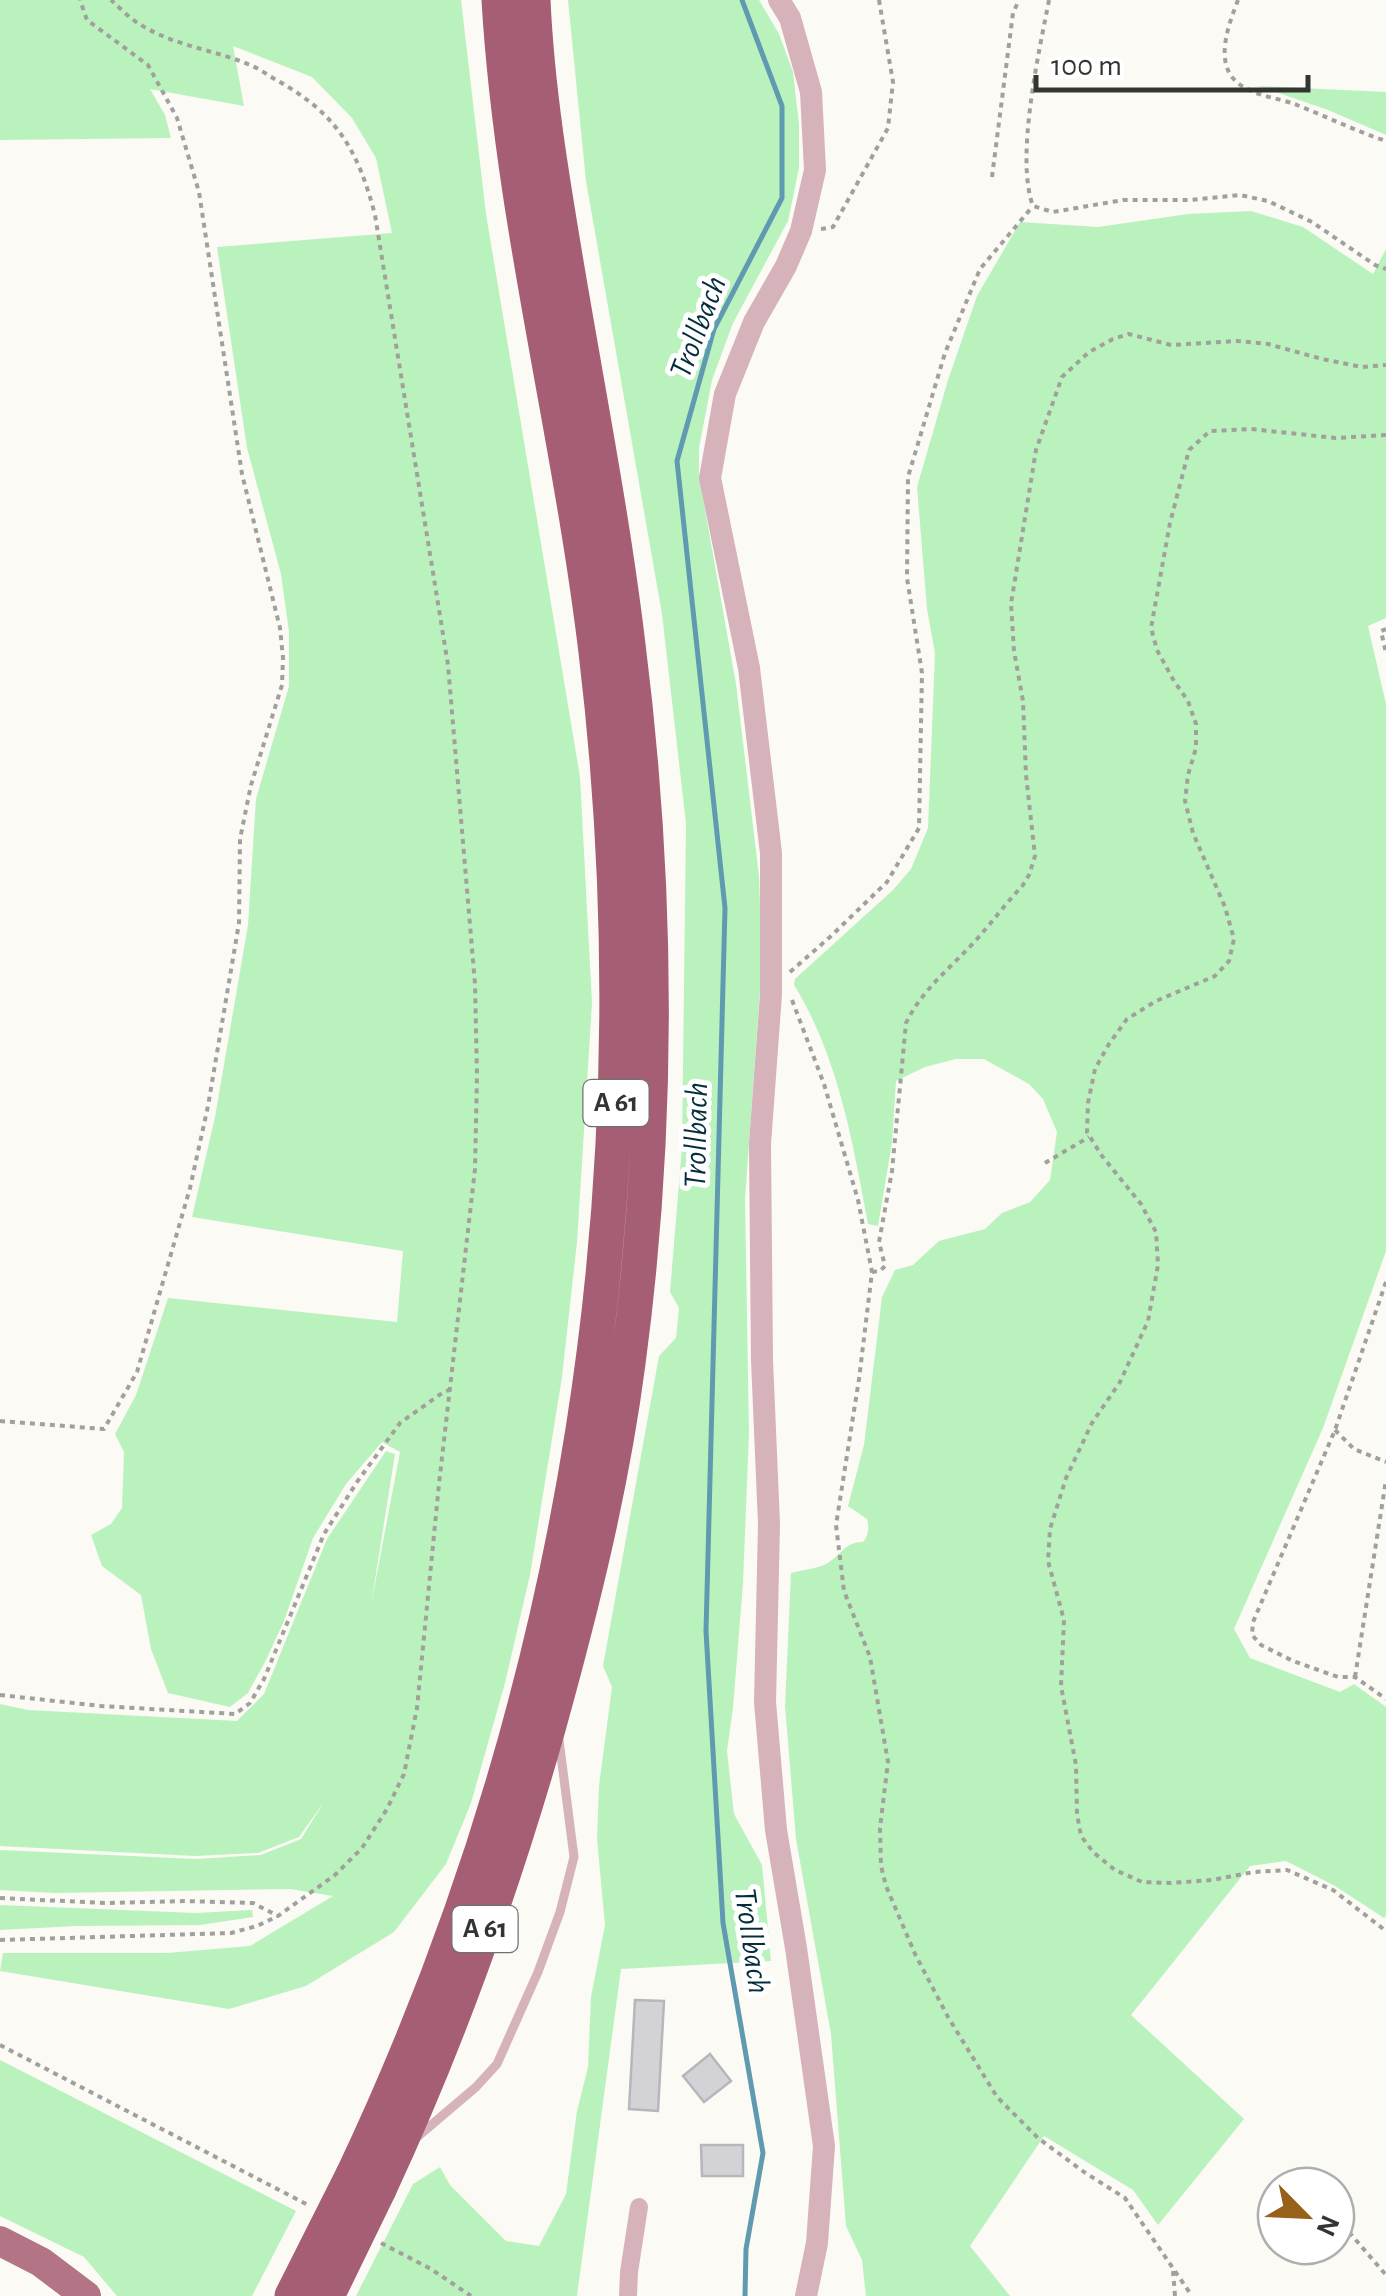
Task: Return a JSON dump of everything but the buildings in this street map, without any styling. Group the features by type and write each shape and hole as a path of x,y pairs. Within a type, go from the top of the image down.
{"highway":[{"name":"A 61","path":"327,2296 497,1805 530,1689 556,1578 594,1360 615,1138 617,933 608,762 596,646 510,120 500,0"},
{"name":"A 61","path":"292,2296 366,2182 395,2156 475,1958 513,1847 586,1586 628,1364 649,1138 650,913 641,759 628,642 542,116 533,0"}],"main road":[{"path":"0,2241 42,2262 86,2296"}],"street":[{"path":"780,0 790,18 811,92 815,170 802,231 754,322 725,394 710,478 749,668 771,852 771,994 760,1144 762,1360 770,1524 765,1702 776,1830 824,2146 817,2243 806,2296"},
{"path":"628,2296 639,2207"}],"lane":[{"path":"395,2156 476,2087 497,2064 560,1912 574,1857 560,1758 557,1695"}],"path":[{"path":"0,1421 104,1429 137,1372 190,1188 208,1106 239,923 240,839 250,785 282,685 280,628 242,474 199,192 177,118 148,65 87,20 80,0"},
{"path":"0,1940 231,1933 257,1926 278,1916 335,1875 362,1848 387,1809 404,1774 417,1708 475,1169 475,984 448,666 375,214 366,181 334,123 302,94 251,66 188,46 140,24 111,0"},
{"path":"802,231 833,228 888,128 893,82 879,0"},
{"path":"992,176 1013,13 1019,0"},
{"path":"1033,206 1027,191 1027,154 1034,81 1049,0"},
{"path":"1238,0 1228,27 1226,57 1232,77 1254,92 1386,141"},
{"path":"1033,206 1053,212 1123,200 1240,195 1268,201 1312,222 1386,270"},
{"path":"787,974 887,882 919,828 922,673 907,578 908,476 945,353 980,268 1033,206"},
{"path":"872,1272 885,1266 879,1242 892,1171 906,1023 928,987 976,940 1029,876 1034,856 1023,701 1011,604 1036,450 1062,377 1089,352 1129,334 1171,345 1236,340 1362,366 1386,365"},
{"path":"1386,435 1336,438 1251,429 1210,431 1189,450 1170,524 1151,628 1157,650 1188,701 1196,724 1196,748 1185,801 1192,833 1225,907 1234,938 1229,961 1216,976 1127,1019 1095,1070 1087,1132 1141,1204 1156,1232 1158,1265 1148,1322 1120,1382 1092,1423 1066,1478 1050,1529 1048,1561 1064,1620 1061,1686 1076,1765 1077,1814 1081,1836 1093,1852 1115,1870 1142,1882 1212,1880 1287,1870 1333,1890 1386,1931"},
{"path":"1386,629 1381,631 1386,653"},
{"path":"771,994 791,998 820,1073 858,1200 872,1272 837,1532 844,1592 870,1656 888,1762 880,1828 886,1886 915,1954 996,2097 1038,2138 1125,2198 1192,2296"},
{"path":"1045,1162 1090,1137"},
{"path":"1386,1282 1335,1430 1253,1622 1252,1635 1293,1660 1338,1677 1354,1677 1386,1699"},
{"path":"0,1695 235,1714 250,1703 264,1679 324,1534 357,1482 400,1424 451,1390"},
{"path":"1335,1430 1354,1449 1386,1462"},
{"path":"1354,1677 1386,1480"},
{"path":"0,1898 253,1903 278,1916"},
{"path":"0,2046 309,2206"},
{"path":"1356,2240 1386,2274"},
{"path":"379,2242 431,2269 471,2296"},
{"path":"1172,2267 1175,2296"}],"green space":[{"path":"0,0 461,0 486,214 580,777 592,1003 577,1242 562,1377 530,1575 471,1803 446,1864 394,1932 306,1986 229,2009 0,1971 3,1953 167,1953 250,1946 333,1896 290,1889 55,1893 0,1890 0,1850 196,1859 261,1855 301,1839 324,1802 299,1837 258,1853 195,1856 0,1846 0,1704 28,1710 237,1721 264,1694 327,1539 386,1451 395,1454 371,1605 400,1452 382,1442 346,1484 313,1538 266,1660 248,1693 230,1707 168,1693 151,1649 141,1595 102,1566 91,1535 111,1524 122,1508 124,1452 115,1434 136,1395 168,1298 397,1322 403,1251 192,1217 215,1117 248,925 256,799 289,686 289,632 281,574 247,448 217,247 392,233 376,158 352,118 312,77 233,46 244,106 150,89 165,115 171,138 0,140"},
{"path":"568,0 759,0 779,34 793,72 799,124 799,168 788,221 733,323 712,380 699,448 699,476 736,684 759,876 762,961 745,1200 749,1433 743,1583 727,1751 734,1814 762,1865 771,1961 621,1969 577,2296 356,2296 413,2184 440,2167 450,2185 506,2241 539,2246 566,2194 577,2111 588,2067 591,1997 605,1925 597,1839 599,1786 612,1687 603,1666 659,1356 676,1338 679,1308 670,1292 682,1147 686,824 662,614 586,181"},
{"path":"1258,86 1386,92 1386,135 1328,110"},
{"path":"1251,211 1303,227 1373,274 1386,249 1386,618 1368,626 1386,704 1386,1251 1323,1428 1234,1629 1250,1658 1340,1692 1354,1684 1386,1707 1386,1916 1286,1861 1250,1866 1131,2015 1244,2119 1158,2225 1133,2190 1044,2136 970,2246 1010,2296 866,2296 862,2260 846,2226 831,2034 796,1839 785,1706 791,1573 826,1564 847,1547 863,1542 867,1534 867,1519 848,1506 864,1445 882,1297 895,1270 913,1265 939,1241 985,1229 1002,1213 1030,1202 1050,1180 1057,1132 1043,1099 1029,1084 984,1059 956,1059 925,1067 896,1081 892,1143 878,1226 868,1224 833,1070 794,985 795,979 893,890 911,869 928,828 935,653 927,609 917,487 977,296 1020,222 1098,227 1188,214"},
{"path":"0,1905 196,1913 252,1910 253,1917 200,1925 0,1930"},
{"path":"0,2060 296,2211 252,2296 117,2296 84,2257 0,2216"}],"waterway":[{"name":"Trollbach","path":"742,0 782,106 782,198 714,329 677,461 725,908 706,1631 723,1923 763,2153 746,2249 745,2296"}]}
